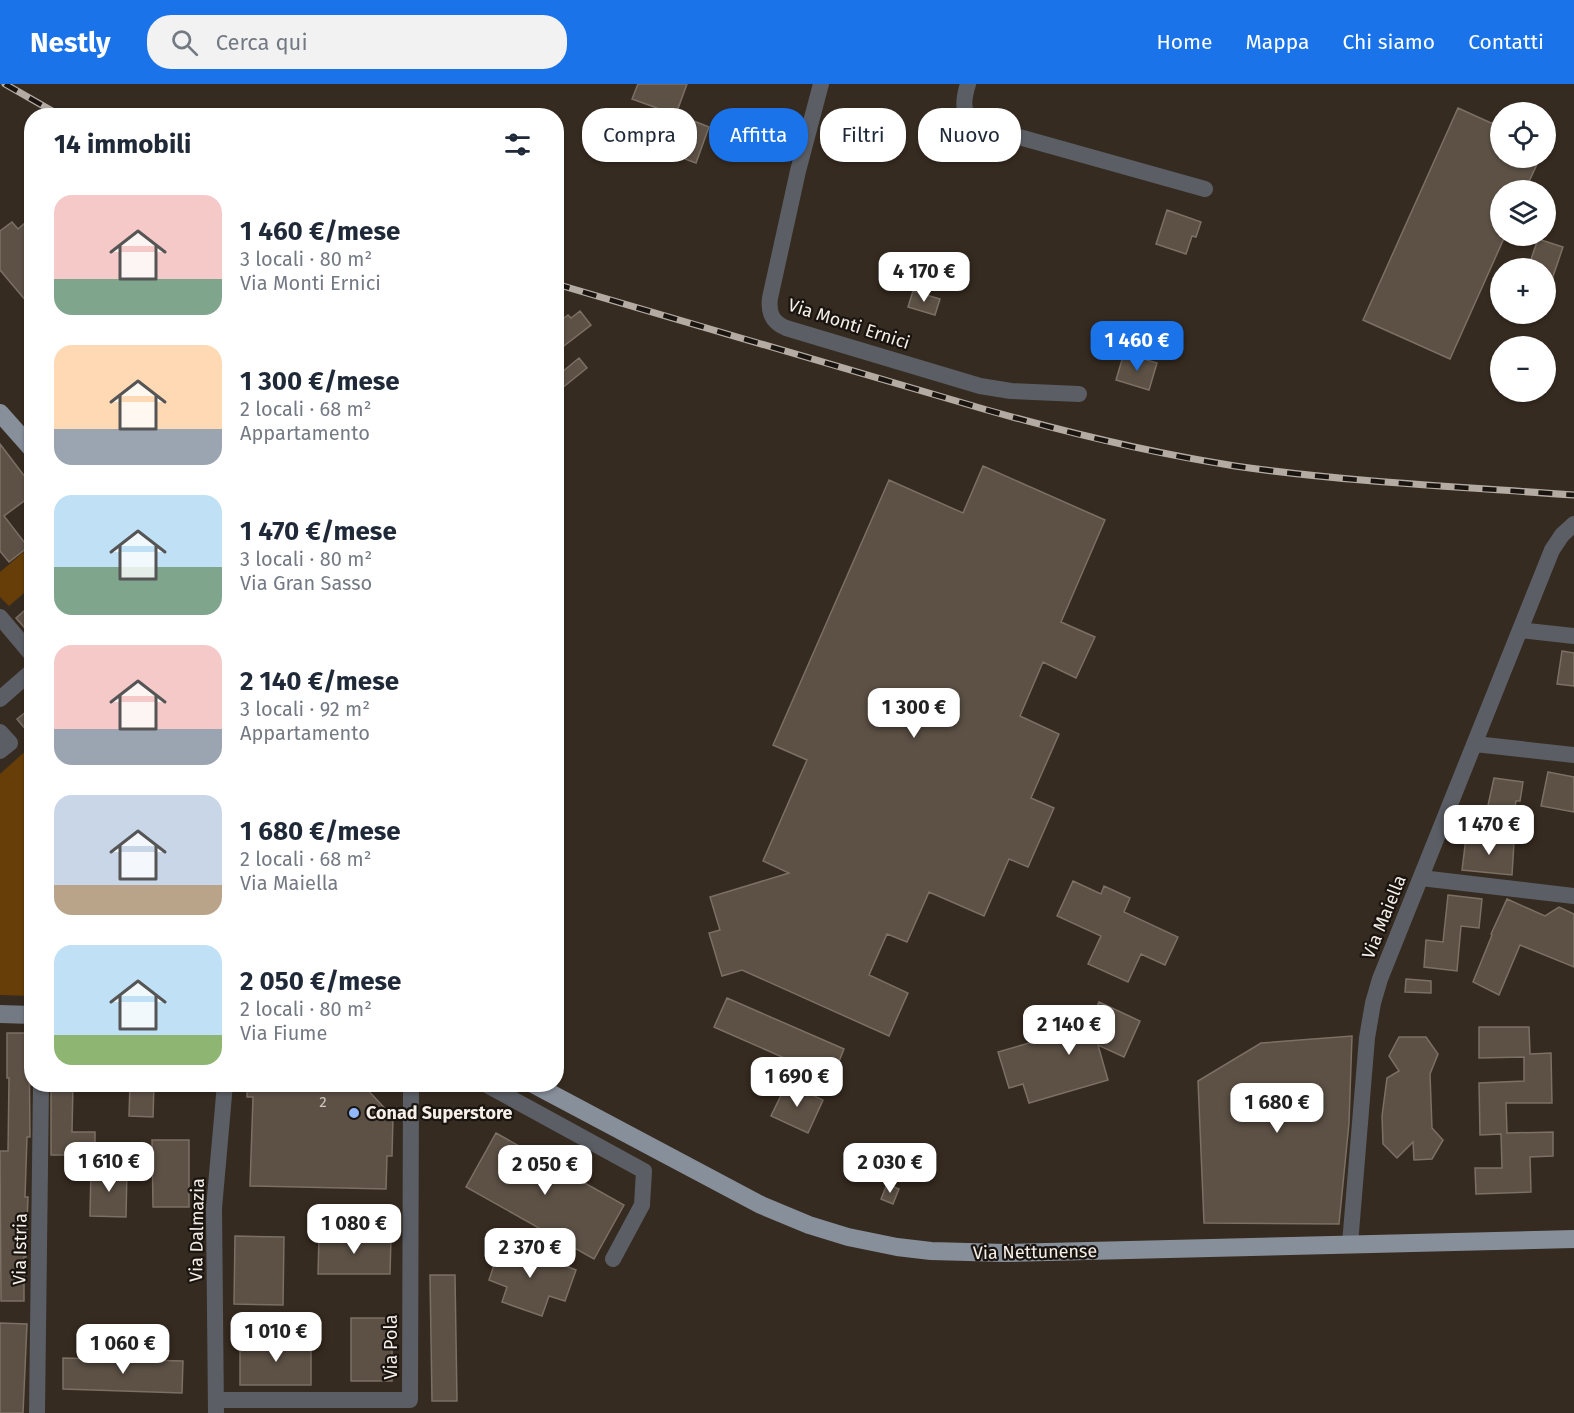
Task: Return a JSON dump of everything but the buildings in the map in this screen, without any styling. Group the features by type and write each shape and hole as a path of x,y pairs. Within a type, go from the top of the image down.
{"main road":[{"path":"0,413 24,440"},
{"name":"Via Nettunense","path":"548,1092 772,1210 822,1229 886,1245 931,1251 997,1253 1574,1239"}],"street":[{"name":"Via Monti Ernici","path":"821,84 798,171 770,298 770,312 774,320 786,328 980,386 1011,391 1079,394"},
{"path":"968,84 964,106 968,117 976,125 1205,189"},
{"name":"Via Maiella","path":"1350,1245 1366,1050 1370,1016 1380,980 1555,544 1573,525"},
{"path":"0,617 24,646"},
{"path":"1520,630 1574,636"},
{"path":"0,699 24,678"},
{"path":"1475,744 1574,755"},
{"path":"1421,878 1574,896"},
{"path":"0,1014 24,1015"},
{"name":"Via Istria","path":"38,1413 41,1092"},
{"name":"Via Dalmazia","path":"216,1407 214,1208 224,1092"},
{"name":"Via Pola","path":"216,1407 410,1400 411,1092"},
{"path":"500,1092 644,1171 642,1205 613,1258"}],"shaded area":[{"path":"24,552 24,593 9,606 0,597 0,572"},
{"path":"24,752 24,996 0,995 0,774"}],"railway":[{"path":"5,84 47,108"},
{"path":"564,286 987,410 1141,449 1235,466 1319,476 1574,495"}],"place":[{"name":"Conad Superstore","path":"354,1113"}]}
